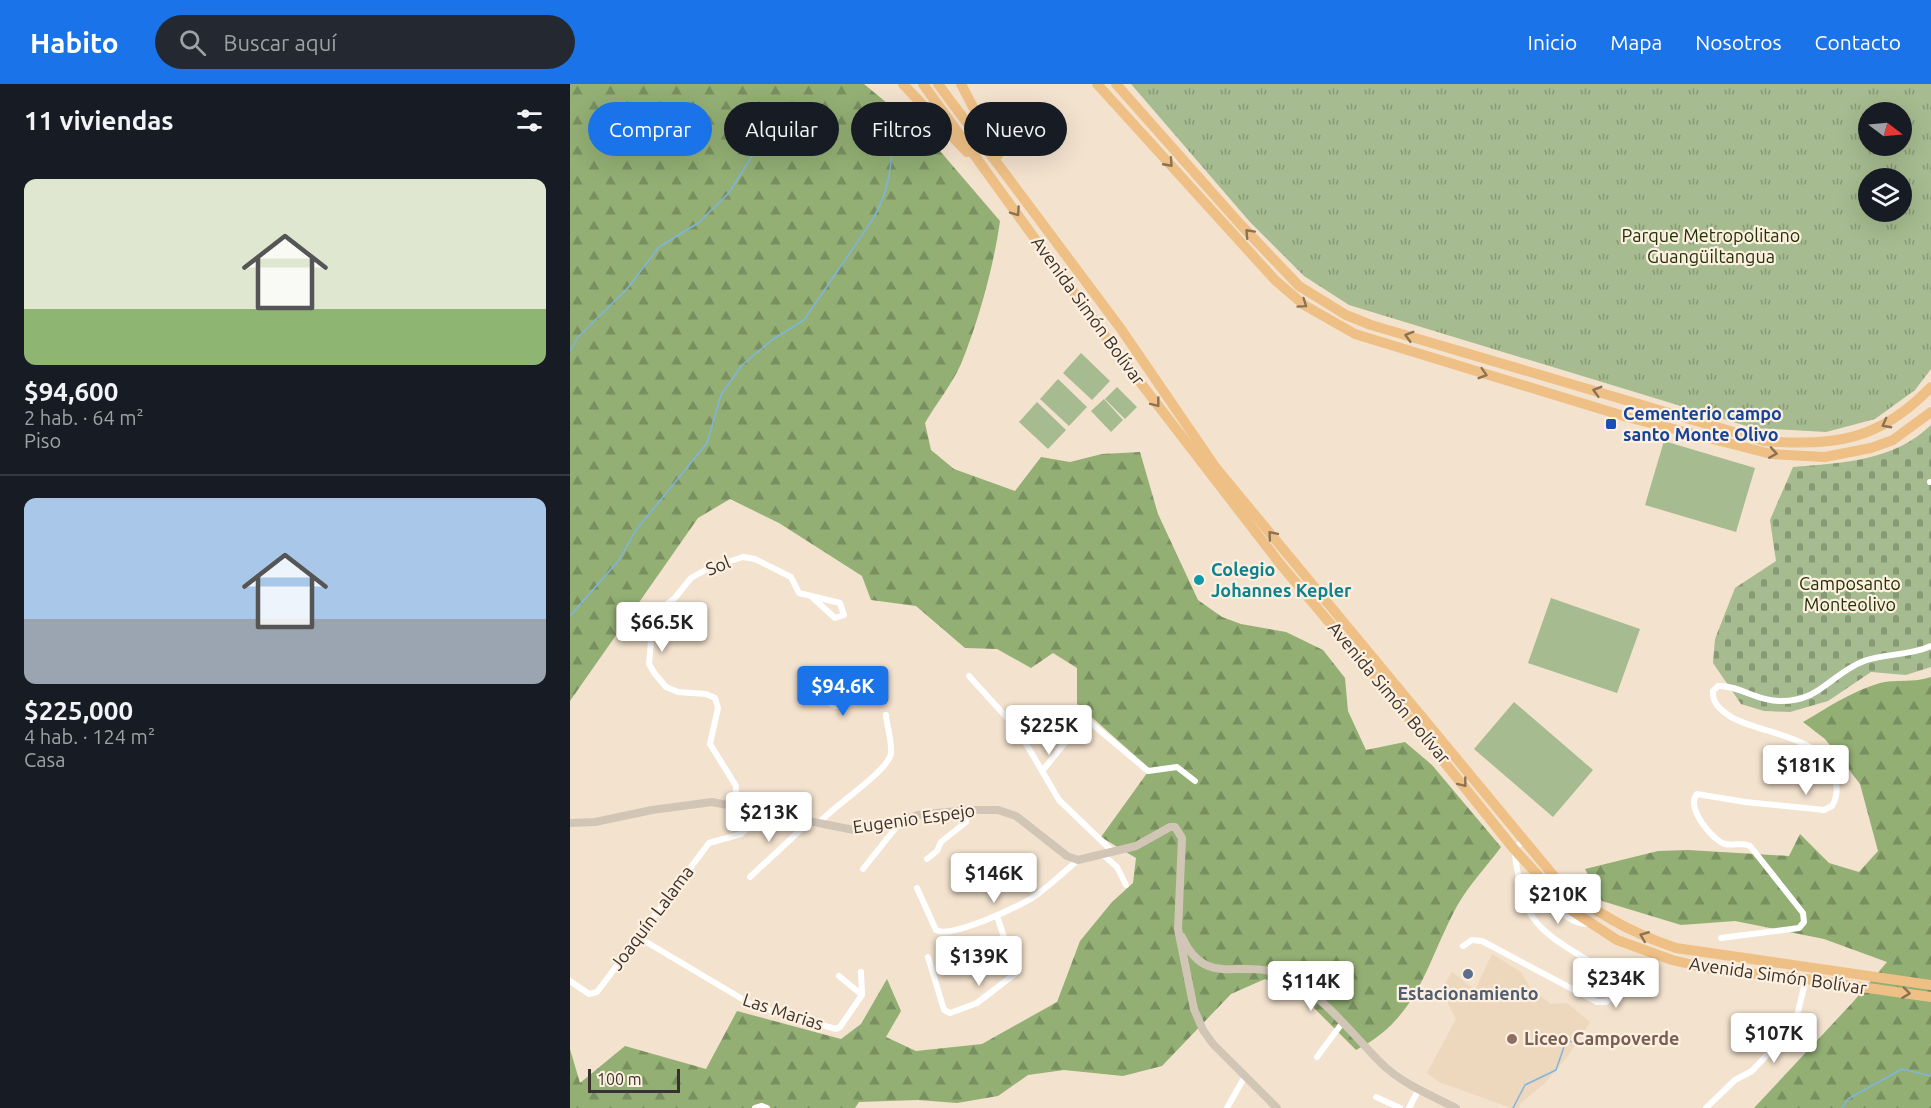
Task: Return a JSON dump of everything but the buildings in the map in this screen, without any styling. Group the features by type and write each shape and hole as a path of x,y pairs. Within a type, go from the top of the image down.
{"highway":[{"path":"903,84 987,170"},
{"name":"Avenida Simón Bolívar","path":"923,84 1116,351 1260,538 1553,894 1589,924 1642,951 1672,960 1722,971 1806,979 1931,997"},
{"name":"Avenida Simón Bolívar","path":"938,84 1140,355 1216,468 1557,880 1602,916 1641,936 1697,952 1931,985"},
{"path":"962,84 1015,188"},
{"path":"1097,84 1281,286 1304,305 1355,334 1546,393 1717,441 1796,457 1825,458 1871,448 1902,434 1931,412"},
{"path":"1116,84 1240,224 1306,291 1346,315 1371,325 1764,441 1817,443 1871,432 1905,412 1931,387"},
{"path":"1546,393 1550,378"}],"street":[{"name":"Sol","path":"735,806 736,786 710,744 718,708 714,698 705,694 678,693 666,687 655,674 649,664 653,618 657,611 674,599 691,578 709,568 743,557 754,559 791,578 799,593 840,603 844,615 835,618 813,598"},
{"path":"1721,938 1798,928 1804,921 1803,914 1750,846 1720,841 1698,818 1692,805 1692,799 1697,794 1704,793 1745,802 1824,810 1832,806 1838,790 1831,766 1820,753 1731,717 1718,708 1712,698 1713,691 1718,686 1727,685 1760,698 1777,701 1802,700 1818,693 1865,660 1919,652 1931,646"},
{"path":"820,697 835,706 841,705 874,670"},
{"path":"969,676 1018,730 1059,800 1112,851"},
{"path":"818,825 836,805 879,774 889,761 891,753 886,715"},
{"path":"1043,770 1085,718 1148,771 1177,767 1195,781"},
{"name":"Eugenio Espejo","path":"570,823 595,822 697,803 735,806 808,823 854,830 918,815 967,810 998,810 1016,816 1067,856 1078,860"},
{"name":"Joaquín Lalama","path":"570,981 589,994 597,992 709,843 741,834 754,822 758,810"},
{"path":"927,859 937,850 941,842 966,822 967,810"},
{"path":"863,869 902,820"},
{"path":"750,877 808,823"},
{"path":"917,888 936,930 940,933 997,916 1034,897 1078,860 1136,846 1170,827 1180,831 1182,838 1178,929 1186,978 1203,1030 1244,1078 1276,1108"},
{"path":"1463,946 1472,940 1482,941 1597,1002 1606,1002 1615,994 1617,984 1614,977 1555,939 1530,917 1523,902 1514,849 1524,840"},
{"path":"1102,854 1117,867 1126,885"},
{"path":"1523,902 1532,895 1538,895 1569,918 1580,924 1589,924"},
{"path":"928,957 944,1010 950,1013 977,1003 1016,973 997,916"},
{"path":"1178,929 1186,946 1203,964 1221,971 1252,968 1281,975 1295,982 1343,1022 1387,1068 1419,1089 1456,1108"},
{"name":"Las Marias","path":"638,937 754,1006 836,1029 840,1027 862,994"},
{"path":"861,972 862,994"},
{"path":"839,976 862,994"},
{"path":"1706,1108 1735,1080 1752,1071 1789,1031 1796,1020 1806,979"},
{"path":"1317,1057 1343,1022"},
{"path":"1227,1108 1244,1078"},
{"path":"1409,1108 1419,1089"},
{"path":"1376,1097 1400,1108"},
{"path":"755,1108 762,1106 767,1108"}],"shaded area":[{"name":"Liceo Campoverde","path":"1492,954 1521,972 1530,988 1551,1004 1567,1003 1590,1022 1568,1056 1545,1083 1521,1103 1519,1108 1511,1108 1439,1082 1427,1073 1456,1019 1441,990 1452,972 1475,990"}],"green space":[{"path":"570,84 864,84 886,102 851,102 851,156 944,156 1000,221 990,275 967,348 953,379 925,423 931,450 954,469 1015,491 1041,457 1070,462 1102,454 1140,452 1158,514 1198,600 1222,617 1241,624 1286,632 1323,650 1345,678 1348,711 1366,750 1405,742 1432,765 1501,847 1457,906 1419,987 1407,1005 1394,1022 1377,1037 1356,1050 1302,996 1265,979 1231,994 1162,1066 1123,1076 1064,1070 1028,1075 998,1096 957,1103 918,1100 859,1102 855,1108 570,1108 570,1049 580,1083 625,1046 706,1069 737,1011 841,1039 861,1024 887,979 901,1011 886,1037 916,1051 982,1044 1057,1002 1080,941 1112,902 1133,883 1136,858 1101,837 1150,769 1077,704 1077,668 1053,653 1031,668 997,649 965,648 916,606 871,600 862,576 779,523 730,499 698,518 570,701"},
{"name":"Parque Metropolitano Guangüiltangua","path":"1131,84 1931,84 1931,369 1915,390 1875,419 1826,432 1753,428 1349,305 1304,276 1250,222"},
{"path":"1081,353 1110,381 1092,400 1063,373"},
{"path":"1058,379 1087,407 1069,426 1040,399"},
{"path":"1117,387 1137,407 1125,419 1105,399"},
{"path":"1104,399 1123,420 1111,432 1091,411"},
{"path":"1037,402 1066,430 1048,449 1019,422"},
{"name":"Camposanto Monteolivo","path":"1931,425 1931,667 1906,675 1871,672 1828,701 1790,712 1764,711 1741,704 1713,663 1715,639 1735,588 1776,561 1770,520 1793,467 1830,464 1884,453 1901,446"},
{"path":"1664,441 1755,468 1736,532 1645,505"},
{"path":"1551,598 1640,629 1617,693 1528,663"},
{"path":"1931,677 1931,1108 1754,1108 1853,1002 1887,962 1824,939 1735,921 1681,925 1602,901 1585,869 1658,851 1688,850 1789,856 1800,834 1829,863 1859,872 1878,851 1860,784 1825,739 1803,722 1840,700 1870,686"},
{"path":"1514,702 1593,770 1553,817 1474,749"}],"waterway":[{"path":"570,351 578,337 627,289 659,247 698,223 728,194 752,156"},
{"path":"570,616 619,560 636,530 707,443 721,395 742,365 772,340 804,320 877,211 889,178 892,156"},
{"path":"1513,1108 1525,1085 1556,1070 1566,1041 1587,1043"},
{"path":"1842,1108 1848,1099 1902,1069 1931,1076"}],"place":[{"name":"Cementerio campo santo Monte Olivo","path":"1611,424"},
{"name":"Colegio Johannes Kepler","path":"1199,580"},
{"name":"Estacionamiento","path":"1468,974"},
{"name":"Liceo Campoverde","path":"1512,1039"}]}
